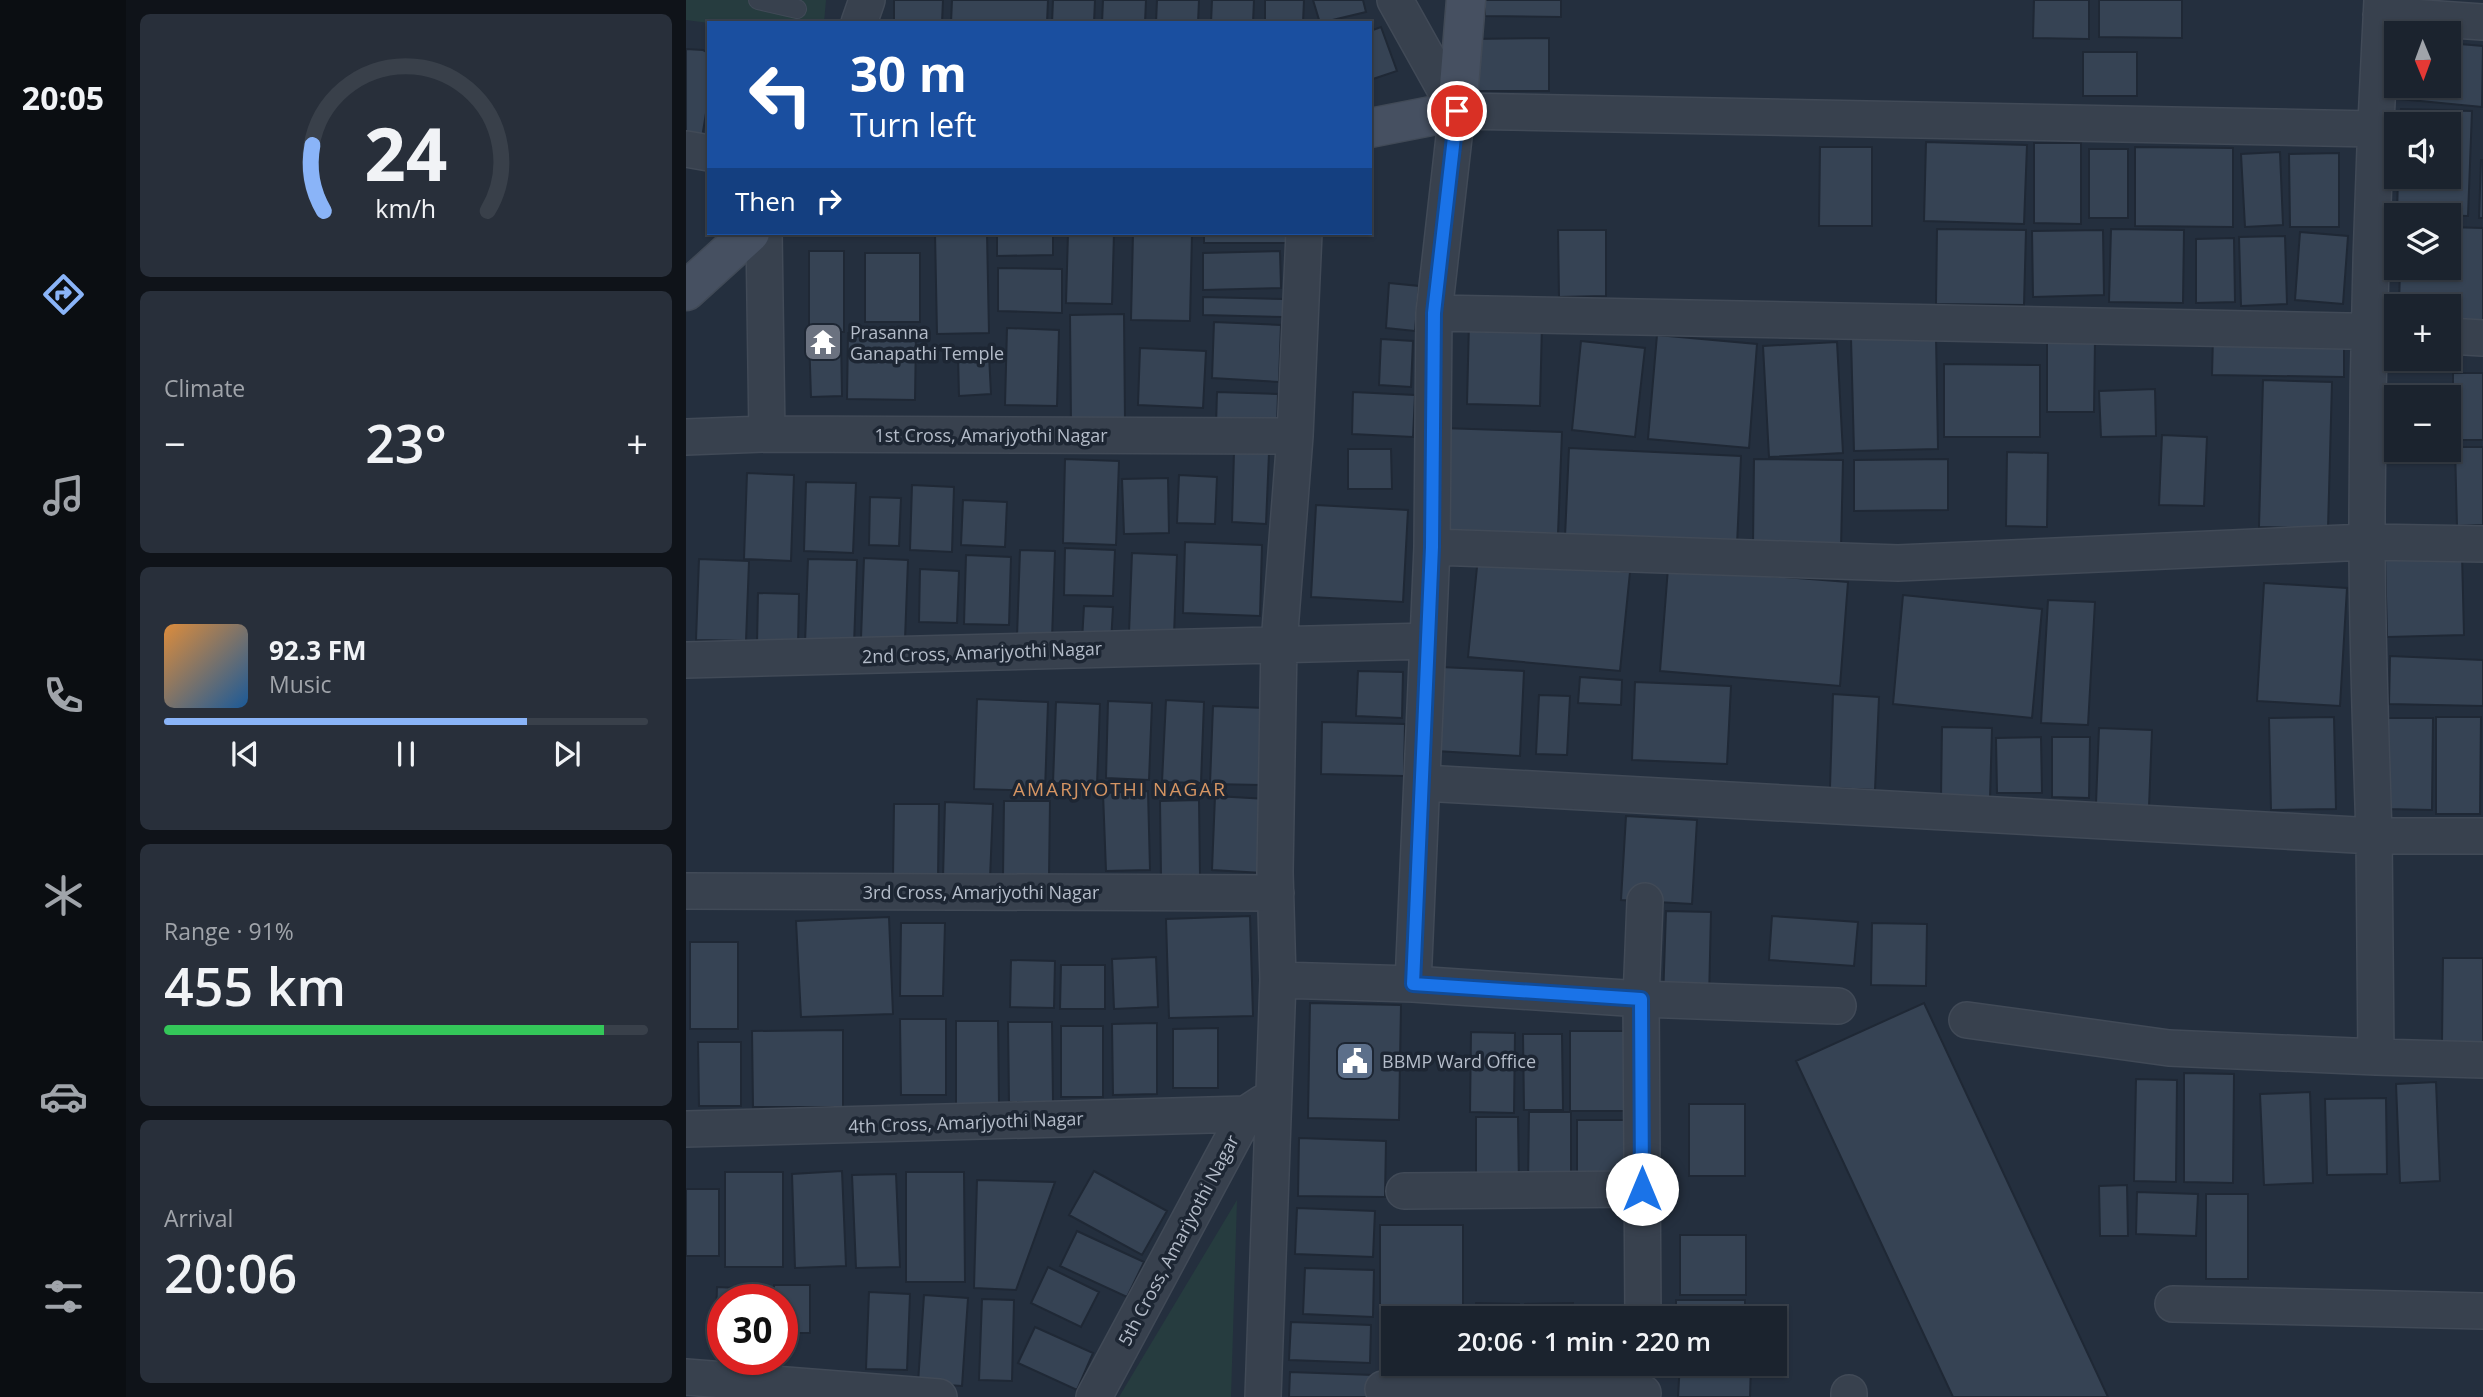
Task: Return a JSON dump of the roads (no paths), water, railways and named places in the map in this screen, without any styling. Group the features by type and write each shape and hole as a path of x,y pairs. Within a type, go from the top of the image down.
{"main road":[{"path":"1372,128 1457,111 1466,0"},
{"path":"686,291 748,235"}],"street":[{"path":"860,21 867,0"},
{"path":"1395,0 1457,111 1434,313 1432,547 1413,984"},
{"path":"2376,1057 2367,542 2382,331 2374,129 2381,7 2483,22"},
{"path":"1457,111 2374,129"},
{"path":"686,149 707,153"},
{"path":"764,235 767,434"},
{"path":"1263,1397 1278,981 1276,893 1279,644 1295,436 1304,235"},
{"path":"1434,313 2382,331"},
{"path":"2461,337 2483,338"},
{"name":"1st Cross, Amarjyothi Nagar","path":"686,438 767,434 1295,436"},
{"path":"1432,547 1898,563 2367,542 2483,544"},
{"name":"2nd Cross, Amarjyothi Nagar","path":"686,660 1428,641"},
{"path":"1423,783 2374,836 2483,836"},
{"name":"3rd Cross, Amarjyothi Nagar","path":"686,891 1276,893"},
{"path":"1643,1306 1641,999 1645,901"},
{"path":"1278,981 1413,984 1641,999 1838,1006"},
{"path":"1967,1020 2169,1048 2483,1060"},
{"name":"5th Cross, Amarjyothi Nagar","path":"1094,1397 1246,1114 1274,1095"},
{"name":"4th Cross, Amarjyothi Nagar","path":"686,1129 1246,1114"},
{"path":"1404,1191 1642,1189"},
{"path":"2173,1304 2483,1311"},
{"path":"686,1377 939,1397"},
{"path":"1383,1389 1643,1385"}],"lane":[{"path":"758,0 797,9"}],"place":[{"name":"Prasanna Ganapathi Temple","path":"823,342"},
{"name":"BBMP Ward Office","path":"1355,1061"}],"district":[{"name":"AMARJYOTHI NAGAR","path":"1120,789"}]}
